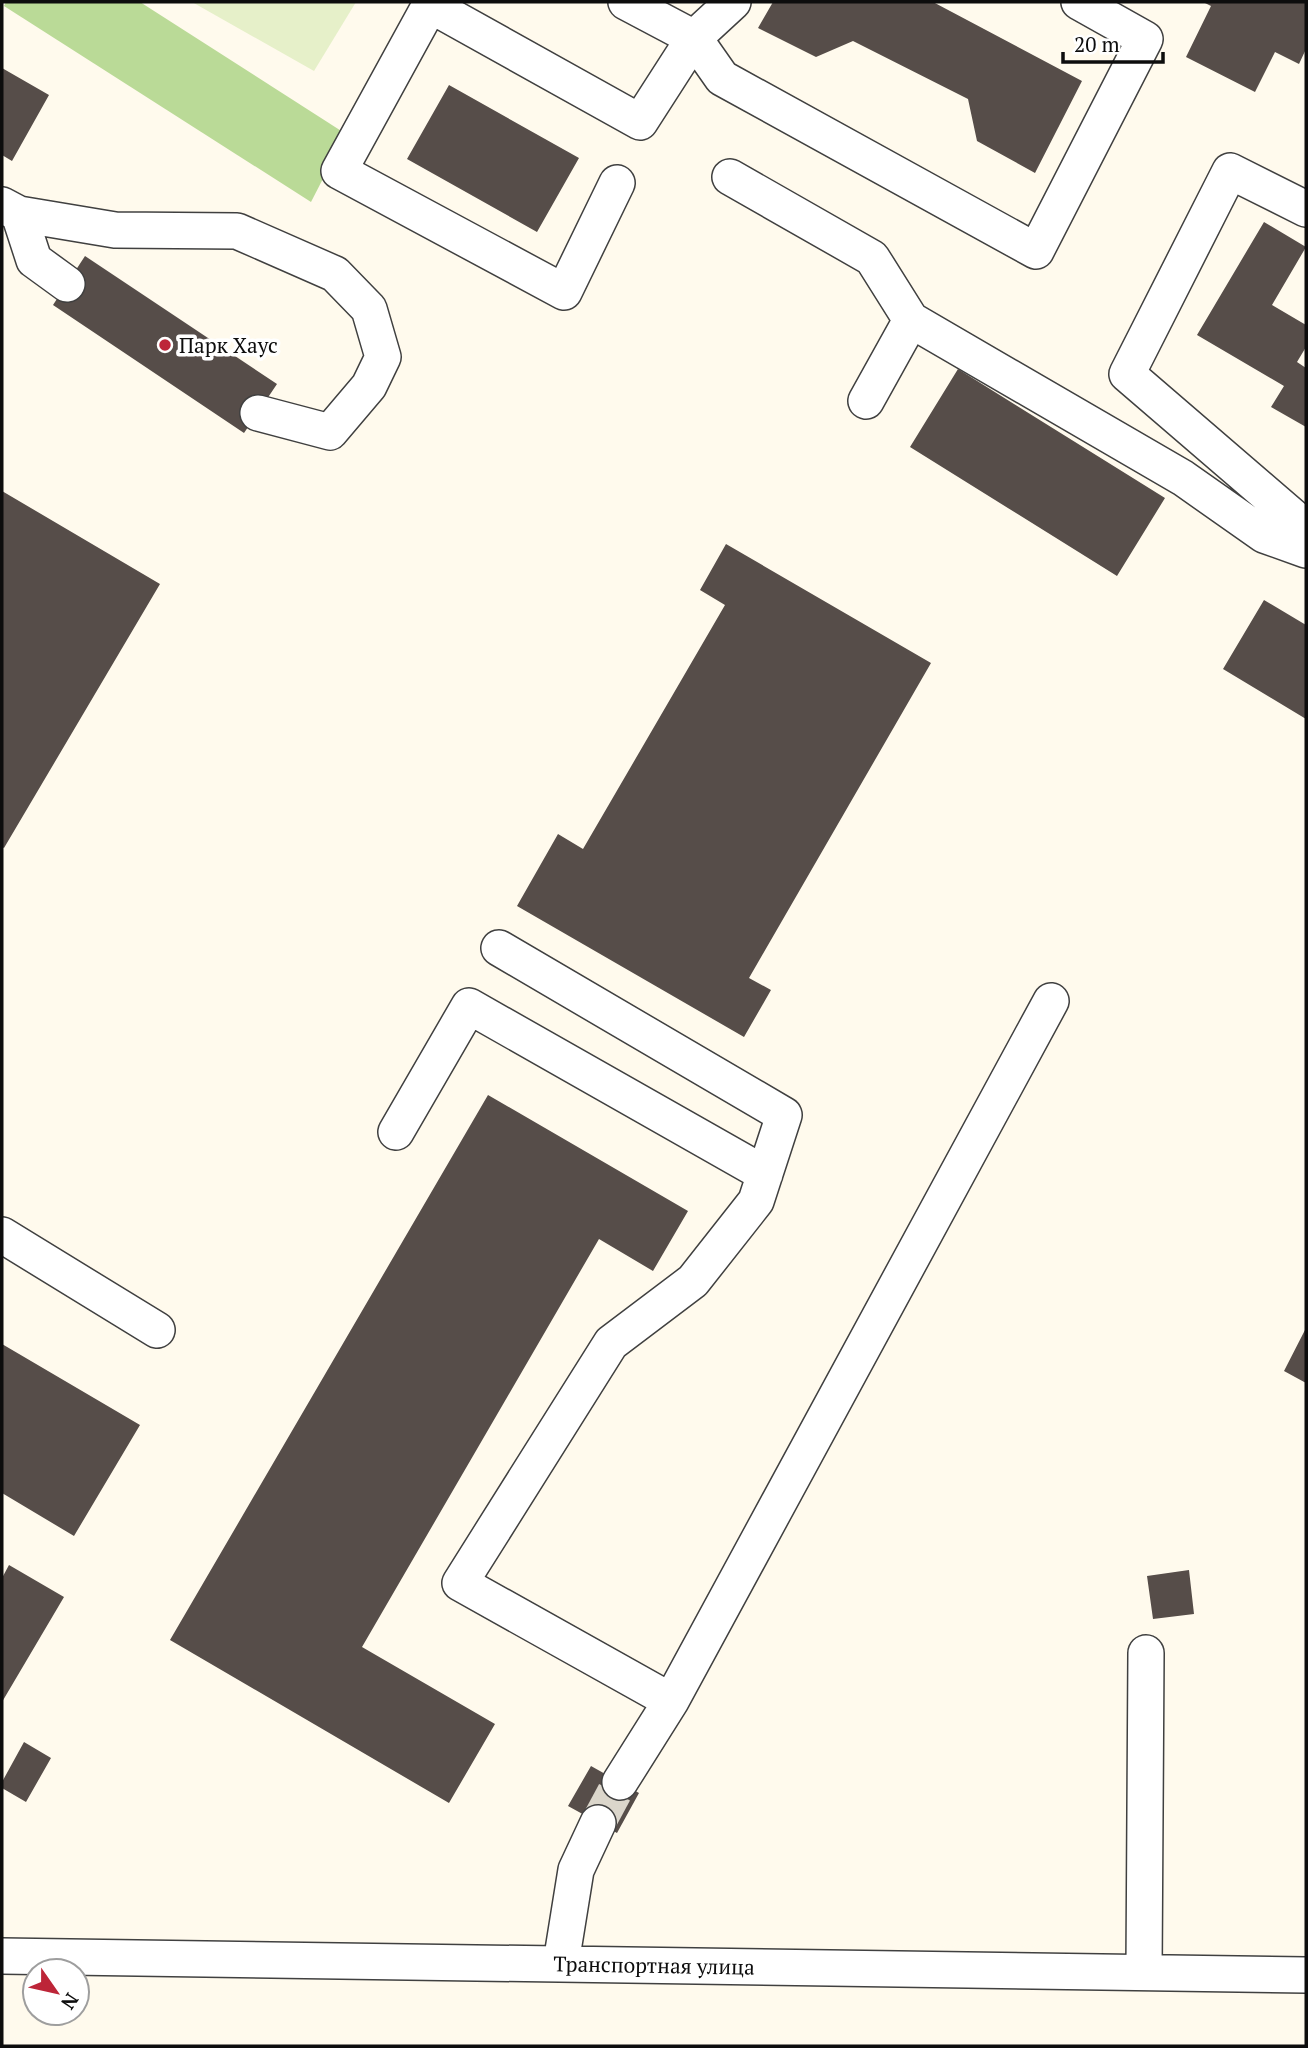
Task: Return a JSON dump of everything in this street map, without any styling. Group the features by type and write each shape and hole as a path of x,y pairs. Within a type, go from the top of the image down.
{"street":[{"path":"626,2 694,38 722,78 1036,251 1145,39 1079,2"},
{"path":"617,183 564,292 339,171 430,3 640,122 694,38 733,2"},
{"path":"1306,209 1230,171 1127,374 1306,528"},
{"path":"730,177 872,258 911,320 1183,478 1264,535 1306,550"},
{"path":"11,210 34,261 67,284"},
{"path":"11,210 115,230 237,231 335,274 369,309 383,357 369,386 330,432 258,413"},
{"path":"866,401 911,320"},
{"path":"499,948 784,1115 756,1202 693,1281 611,1343 460,1583 671,1701"},
{"path":"620,1782 671,1701 1051,1001"},
{"path":"396,1132 469,1006 765,1174"},
{"path":"2,1235 157,1330"},
{"path":"1144,1971 1146,1653"},
{"path":"561,1963 576,1870 598,1823"},
{"name":"Транспортная улица","path":"2,1956 1306,1975"}],"green space":[{"path":"6,2 140,2 346,134 311,202 4,6"},
{"path":"192,2 356,2 314,71"}],"building":[{"path":"773,2 933,2 1082,81 1035,173 977,141 968,99 853,41 816,57 758,28"},
{"path":"1203,2 1306,2 1306,49 1299,64 1275,52 1255,92 1186,57 1211,6"},
{"path":"2,68 49,95 12,161 2,155"},
{"path":"449,85 579,158 537,232 407,159"},
{"path":"1264,222 1306,247 1272,305 1306,325 1306,347 1297,362 1306,368 1306,427 1271,407 1284,386 1197,335"},
{"name":"Парк Хаус","path":"85,256 277,384 244,433 53,305"},
{"path":"958,369 1165,498 1117,576 910,447"},
{"path":"2,491 160,584 4,848 2,847"},
{"path":"726,544 931,663 749,978 771,990 744,1037 517,906 558,834 583,849 725,605 700,590"},
{"path":"1264,600 1306,625 1306,719 1223,669"},
{"path":"488,1095 688,1211 653,1271 599,1239 362,1647 495,1724 449,1803 170,1640"},
{"path":"1306,1328 1306,1383 1284,1371"},
{"path":"2,1344 140,1425 74,1536 2,1493"},
{"path":"9,1565 64,1597 2,1702 2,1578"},
{"path":"1189,1570 1194,1614 1153,1619 1147,1576"},
{"path":"24,1742 51,1758 26,1802 2,1788 2,1782"},
{"path":"591,1766 639,1793 617,1833 568,1806"}],"tunnel":[{"path":"598,1823 620,1782"}],"place":[{"name":"Парк Хаус","path":"165,345"}]}
